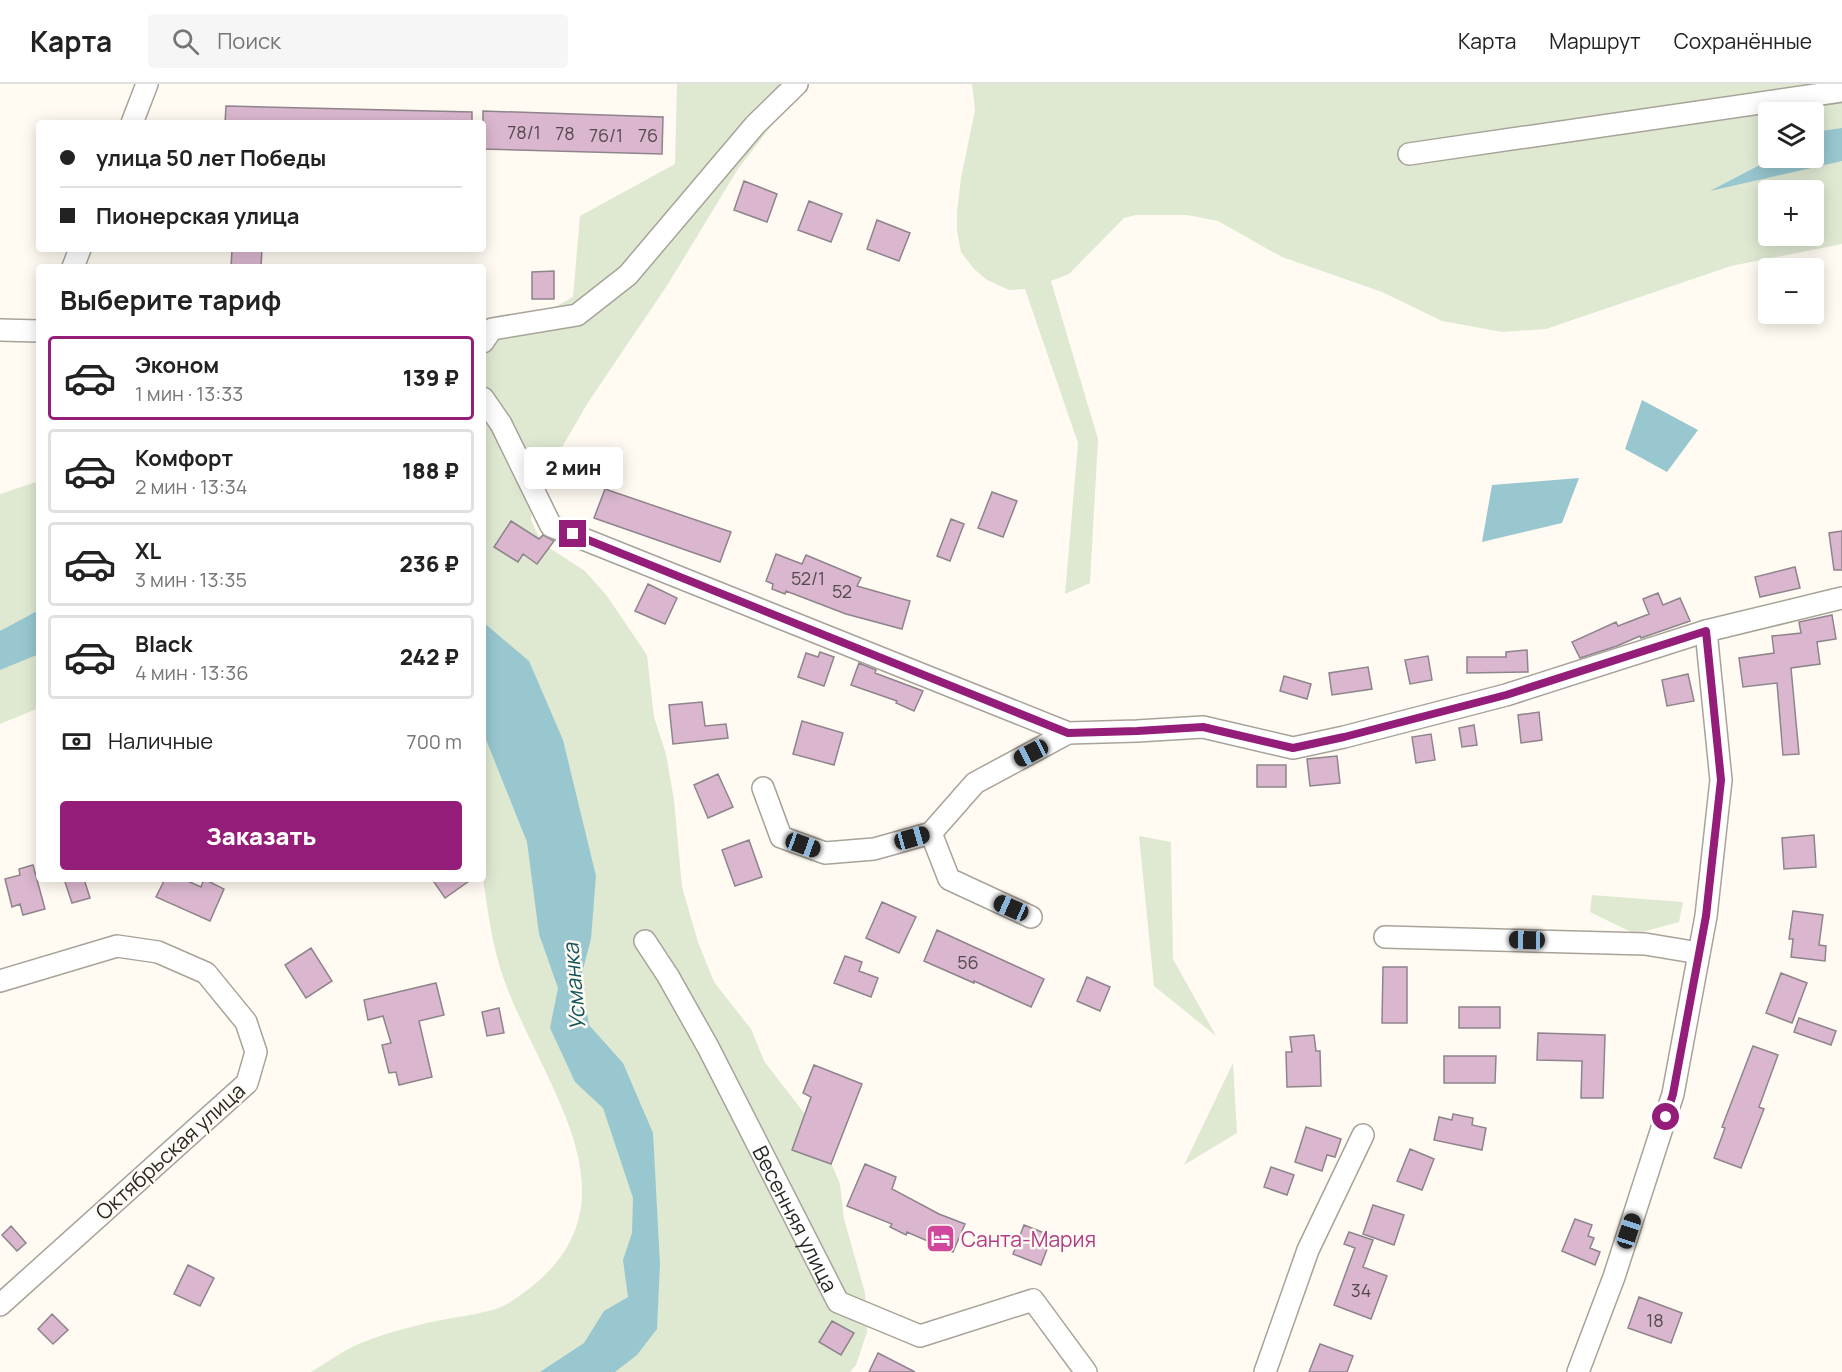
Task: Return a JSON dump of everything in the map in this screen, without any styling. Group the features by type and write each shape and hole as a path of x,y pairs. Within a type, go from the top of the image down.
{"street":[{"path":"133,120 147,84"},
{"path":"486,338 492,329 577,315 628,275 755,125 797,84"},
{"path":"1409,154 1842,91"},
{"path":"0,330 36,331"},
{"path":"486,402 501,424 551,526 1068,733 1203,727 1293,748 1506,695 1706,631 1842,598"},
{"path":"1578,1372 1614,1277 1673,1094 1706,916 1721,780 1706,631"},
{"path":"764,788 781,837 825,853 874,849 931,833 975,783 1068,733"},
{"path":"931,833 949,879 1031,917"},
{"path":"1385,937 1645,944 1699,953"},
{"name":"Весенняя улица","path":"645,941 668,976 708,1047 838,1302 920,1336 1033,1300 1086,1372"},
{"name":"Октябрьская улица","path":"0,981 117,946 158,952 206,973 246,1022 256,1052 247,1083 0,1305"},
{"path":"1265,1372 1308,1250 1363,1135"}],"green space":[{"path":"677,84 805,84 738,169 668,284 587,404 538,489 531,520 538,535 551,549 585,571 607,596 647,655 654,717 666,754 674,800 682,887 698,942 714,982 751,1029 764,1061 818,1131 840,1184 844,1219 865,1293 867,1332 856,1365 850,1372 311,1372 348,1349 378,1337 403,1329 488,1311 507,1304 551,1268 575,1230 582,1190 576,1149 562,1107 503,977 493,941 483,882 486,882 486,344 573,297 580,216 675,164"},
{"path":"972,84 1842,84 1842,244 1771,258 1758,258 1758,261 1731,266 1546,329 1502,332 1442,321 1382,292 1282,257 1218,221 1187,215 1136,215 1124,218 1069,274 1051,281 1098,439 1090,583 1065,594 1078,443 1025,289 1009,290 987,280 974,269 961,252 957,231 957,211 961,178 975,110"},
{"path":"36,482 36,709 0,724 0,494"},
{"path":"1139,836 1171,842 1173,959 1216,1036 1154,986"},
{"path":"1592,895 1683,902 1679,922 1635,934 1590,912"},
{"path":"1233,1063 1237,1133 1184,1165"}],"water":[{"path":"1842,128 1842,161 1824,165 1824,131"},
{"path":"1758,166 1758,168 1811,168 1758,180 1710,191"},
{"path":"1642,400 1698,430 1667,472 1625,449"},
{"path":"1579,478 1562,523 1482,542 1492,485"},
{"path":"36,612 36,655 0,670 0,631"},
{"name":"Усманка","path":"486,625 529,661 563,740 596,876 591,939 581,977 589,1025 623,1063 653,1133 660,1264 657,1329 637,1355 615,1372 540,1372 584,1343 604,1311 628,1297 623,1260 632,1233 633,1198 603,1108 575,1082 550,1028 558,988 539,934 527,842 486,740"}],"building":[{"path":"226,106 472,112 472,120 225,120"},
{"path":"483,111 663,117 662,154 486,149 486,120 483,120"},
{"path":"744,181 777,194 767,222 734,210"},
{"path":"809,201 842,214 831,242 798,230"},
{"path":"877,220 910,233 899,261 867,249"},
{"path":"232,252 262,252 261,264 231,264"},
{"path":"554,271 554,299 532,299 532,272"},
{"path":"605,489 731,532 720,562 594,518"},
{"path":"992,492 1017,501 1003,537 978,528"},
{"path":"951,519 964,524 950,561 937,556"},
{"path":"511,521 539,539 543,535 554,541 537,564 523,554 518,562 494,547"},
{"path":"1842,531 1842,570 1834,570 1829,533"},
{"path":"776,554 802,564 806,555 861,578 857,586 910,601 902,629 846,614 786,591 785,594 772,589 773,584 766,581"},
{"path":"1795,567 1800,588 1760,597 1755,577"},
{"path":"648,584 677,598 665,624 635,611"},
{"path":"1658,593 1663,605 1680,598 1690,621 1580,658 1572,642 1616,622 1618,626 1649,614 1643,599"},
{"path":"1832,615 1836,639 1817,642 1820,664 1791,668 1799,754 1783,755 1777,683 1743,687 1739,658 1774,653 1772,636 1801,633 1799,622"},
{"path":"1527,650 1528,672 1467,673 1467,657 1506,657 1506,652"},
{"path":"820,652 834,657 824,686 798,677 806,653 818,657"},
{"path":"1428,656 1432,680 1410,684 1405,660"},
{"path":"859,663 876,670 875,673 923,691 914,711 896,703 897,701 851,685"},
{"path":"1368,667 1372,689 1332,695 1329,673"},
{"path":"1688,674 1694,701 1667,706 1662,680"},
{"path":"1284,676 1311,684 1307,699 1280,691"},
{"path":"702,702 705,726 726,724 728,738 673,744 669,705"},
{"path":"1539,712 1542,740 1521,743 1518,715"},
{"path":"802,721 843,733 834,765 793,754"},
{"path":"1474,725 1477,745 1462,747 1459,728"},
{"path":"1431,734 1435,760 1416,763 1412,737"},
{"path":"1337,756 1340,783 1310,786 1307,759"},
{"path":"1257,765 1286,765 1286,787 1257,787"},
{"path":"718,774 733,807 708,818 694,785"},
{"path":"1814,835 1816,867 1784,869 1782,838"},
{"path":"749,840 762,877 735,886 722,850"},
{"path":"33,865 45,909 23,915 20,904 12,907 5,879 20,875 19,869"},
{"path":"65,882 85,882 90,898 72,903"},
{"path":"164,882 190,882 201,887 203,882 210,882 224,889 210,921 156,897"},
{"path":"434,882 468,882 445,898"},
{"path":"882,902 916,917 899,953 866,938"},
{"path":"1793,911 1823,915 1819,945 1826,946 1825,961 1791,957 1793,939 1789,939"},
{"path":"937,930 1044,979 1031,1007 924,961"},
{"path":"311,948 332,981 306,998 285,965"},
{"path":"845,956 862,962 859,971 878,978 871,997 834,983"},
{"path":"1383,967 1407,967 1407,1023 1382,1023"},
{"path":"1781,973 1807,983 1792,1023 1766,1013"},
{"path":"1087,977 1110,987 1100,1011 1077,1001"},
{"path":"436,983 444,1015 419,1021 432,1077 399,1085 396,1072 389,1073 382,1045 391,1043 383,1016 368,1020 364,1000"},
{"path":"1459,1007 1500,1007 1500,1028 1459,1028"},
{"path":"499,1008 504,1033 487,1036 482,1012"},
{"path":"1799,1018 1836,1031 1831,1045 1794,1032"},
{"path":"1538,1033 1605,1035 1603,1098 1581,1098 1582,1061 1537,1060"},
{"path":"1314,1035 1316,1051 1320,1051 1321,1086 1287,1087 1286,1052 1292,1052 1290,1037"},
{"path":"1753,1046 1778,1055 1759,1107 1764,1109 1741,1168 1714,1158 1725,1128 1722,1127"},
{"path":"1444,1056 1496,1056 1495,1083 1444,1083"},
{"path":"814,1065 862,1084 831,1164 792,1150 811,1097 803,1093"},
{"path":"1453,1114 1473,1118 1472,1125 1486,1128 1482,1150 1434,1140 1439,1117 1452,1120"},
{"path":"1306,1127 1341,1139 1335,1157 1327,1155 1322,1171 1295,1162"},
{"path":"1410,1149 1434,1159 1422,1190 1397,1181"},
{"path":"865,1164 896,1177 892,1189 939,1214 965,1224 953,1252 907,1232 906,1235 890,1227 892,1224 847,1206"},
{"path":"1271,1167 1294,1175 1287,1195 1264,1187"},
{"path":"1373,1205 1404,1215 1394,1245 1363,1234"},
{"path":"1575,1219 1592,1225 1588,1236 1594,1238 1590,1248 1600,1252 1595,1265 1562,1251"},
{"path":"1024,1225 1052,1236 1041,1265 1013,1254"},
{"path":"11,1226 26,1243 17,1251 2,1235"},
{"path":"1349,1232 1373,1240 1363,1267 1387,1276 1371,1319 1334,1305 1355,1248 1344,1244"},
{"path":"188,1265 214,1278 200,1306 174,1294"},
{"path":"1639,1297 1682,1313 1671,1343 1628,1328"},
{"path":"52,1314 68,1330 53,1344 38,1329"},
{"path":"832,1321 854,1333 841,1355 819,1342"},
{"path":"1320,1344 1353,1356 1347,1372 1309,1372"},
{"path":"878,1353 915,1372 869,1372"}],"place":[{"name":"Санта-Мария","path":"940,1239"}],"route":[{"path":"573,534 1068,733 1203,727 1293,748 1506,695 1706,631 1721,780 1706,916 1673,1094 1666,1117"}]}
